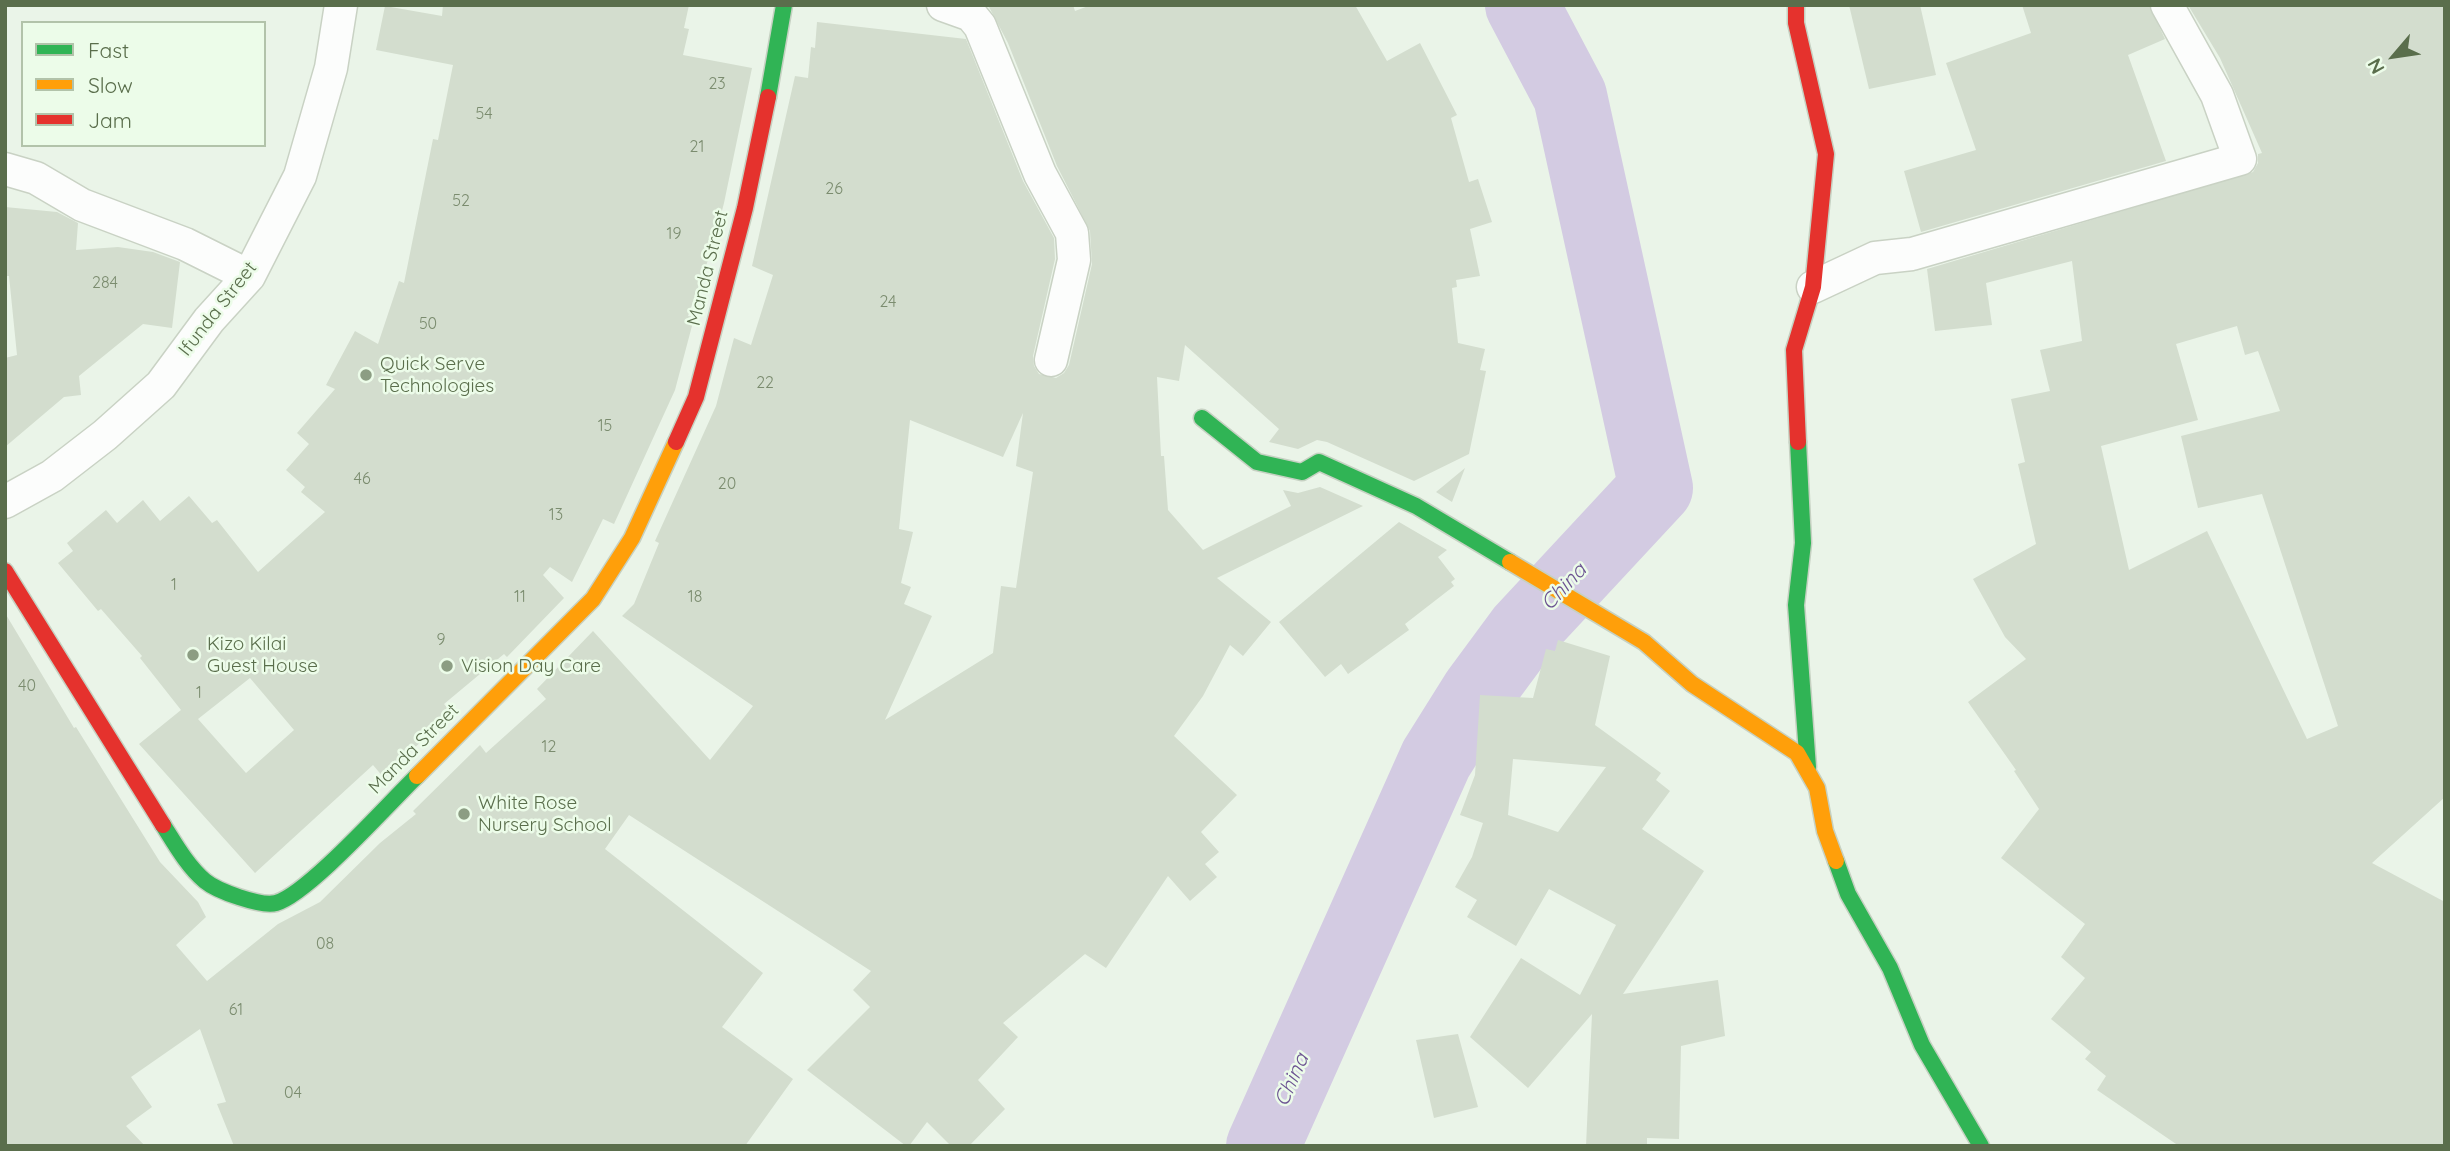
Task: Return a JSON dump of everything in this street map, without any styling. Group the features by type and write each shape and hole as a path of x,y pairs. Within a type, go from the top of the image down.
{"street":[{"name":"Ifunda Street","path":"5,502 52,476 105,435 161,385 209,320 249,276 300,176 331,68 341,5"},
{"name":"Manda Street","path":"5,571 179,850 206,882 253,902 276,903 305,886 567,627 593,598 632,538 696,397 745,208 781,34 784,5"},
{"path":"943,5 971,15 981,26 1040,174 1072,233 1074,260 1051,360"},
{"path":"1796,5 1796,23 1826,154 1813,287 1794,350 1803,543 1796,605 1808,767"},
{"path":"1813,287 1875,258 1912,254 2240,159 2217,95 2167,5"},
{"path":"5,169 36,177 82,205 185,244 249,276"},
{"path":"1202,418 1257,462 1302,472 1319,462 1416,506 1644,642 1692,684 1797,753 1808,767 1817,788 1825,831 1848,894 1890,968 1922,1045 1981,1146"}],"building":[{"path":"443,5 689,5 684,28 689,29 683,55 752,68 724,203 712,249 688,316 693,317 693,322 675,390 614,524 603,519 572,582 550,567 543,575 564,598 507,657 504,654 444,704 451,712 384,778 373,765 255,873 139,744 181,710 140,658 142,656 101,609 98,611 58,563 73,551 67,543 106,510 117,523 143,500 160,521 189,496 212,523 217,520 258,572 325,512 301,492 305,487 286,470 309,444 297,433 335,389 326,385 355,331 378,344 399,281 404,283 433,139 438,140 453,65 376,50 385,6 442,16","holes":["250,678 294,730 246,773 198,719"]},
{"path":"988,5 1073,5 1075,11 1091,5 1355,5 1387,61 1420,43 1457,115 1451,118 1469,182 1478,179 1492,222 1470,229 1480,276 1456,280 1457,287 1452,288 1458,343 1485,349 1480,370 1486,371 1469,454 1414,481 1327,442 1317,440 1298,449 1269,442 1279,429 1185,345 1179,381 1157,377 1161,456 1164,456 1168,510 1203,550 1291,506 1283,490 1298,493 1320,487 1363,506 1217,578 1271,622 1243,656 1230,645 1203,696 1174,736 1237,795 1201,832 1219,852 1205,864 1217,877 1190,901 1168,876 1106,968 1085,954 1003,1023 1018,1037 978,1080 1005,1109 969,1146 951,1146 927,1122 909,1146 906,1146 807,1070 870,1007 853,990 871,971 629,815 605,849 763,973 722,1027 793,1079 745,1146 234,1146 217,1104 226,1102 200,1029 131,1077 152,1107 126,1126 145,1146 5,1146 5,613 74,728 76,727 160,862 198,902 206,917 176,945 207,981 278,924 320,902 380,843 416,814 413,811 480,745 486,753 546,699 537,689 593,631 710,760 753,706 622,616 634,604 659,543 655,541 716,406 734,338 751,345 773,275 752,266 795,76 808,78 811,47 815,48 817,22 966,39 1023,181 1054,238 1055,259 1033,356 1034,366 1039,374 1056,378 1064,373 1069,365 1092,264 1090,231 1057,166 1008,43","holes":["1023,413 1016,466 1033,472 1016,588 1001,586 993,653 885,720 932,616 904,604 911,587 901,583 913,532 899,529 910,420 1003,457"]},
{"path":"1849,5 1920,5 1936,75 1869,89"},
{"path":"2022,5 2149,5 2165,39 2128,55 2166,161 1921,232 1904,171 1976,150 1946,63 2031,33"},
{"path":"2188,5 2445,5 2445,797 2372,863 2445,902 2445,1146 2179,1146 2097,1090 2106,1076 2085,1059 2091,1052 2051,1019 2085,978 2061,957 2085,924 2001,858 2039,809 2014,771 2016,770 1968,702 2026,659 2005,637 1973,579 2036,544 2018,464 2025,462 2011,399 2050,391 2040,350 2082,341 2072,261 1986,283 1992,325 1935,331 1927,269 2253,172 2258,163 2258,154 2262,153 2220,58","holes":["2237,326 2245,355 2258,351 2280,411 2181,436 2198,508 2262,494 2338,726 2307,739 2207,531 2129,570 2101,446 2198,420 2176,344"]},
{"path":"5,207 57,212 78,223 76,250 118,247 153,252 180,262 172,328 143,324 79,376 81,395 64,397 5,447 5,358 17,355 9,276 5,276"},
{"path":"1465,468 1452,502 1436,492"},
{"path":"1399,522 1447,550 1438,557 1455,579 1451,582 1454,586 1405,624 1409,630 1348,674 1341,664 1325,677 1279,622"},
{"path":"1558,640 1610,656 1595,725 1661,773 1656,780 1670,791 1642,829 1704,871 1623,994 1718,980 1725,1036 1681,1046 1679,1139 1647,1138 1647,1146 1586,1146 1592,1014 1528,1088 1470,1037 1521,958 1580,995 1616,925 1549,889 1516,946 1467,917 1477,900 1455,887 1472,857 1483,823 1460,815 1475,775 1480,695 1533,698 1546,649 1555,651","holes":["1513,759 1606,767 1558,832 1508,815"]},
{"path":"1458,1034 1478,1107 1434,1118 1416,1040"}],"waterway":[{"name":"China","path":"1263,1146 1436,759 1478,692 1523,631 1656,488 1570,96 1522,5"}],"traffic: fast":[{"path":"768,97 784,5"},
{"path":"1202,418 1257,462 1302,472 1319,462 1416,506 1510,562"},
{"path":"1798,442 1803,543 1796,605 1808,767"},
{"path":"163,825 187,862 205,881 239,897 260,903 276,903 308,883 327,866 417,776"},
{"path":"1836,861 1848,894 1890,968 1922,1045 1981,1146"}],"traffic: slow":[{"path":"417,776 593,599 632,538 676,442"},
{"path":"1510,562 1644,642 1692,684 1797,753 1817,788 1825,831 1836,861"}],"traffic: jam":[{"path":"1796,5 1796,23 1826,154 1813,287 1794,350 1798,442"},
{"path":"676,442 696,397 745,208 768,97"},
{"path":"5,571 163,825"}],"place":[{"name":"Quick Serve Technologies","path":"366,375"},
{"name":"Kizo Kilai Guest House","path":"193,655"},
{"name":"Vision Day Care","path":"447,666"},
{"name":"White Rose Nursery School","path":"464,814"}]}
